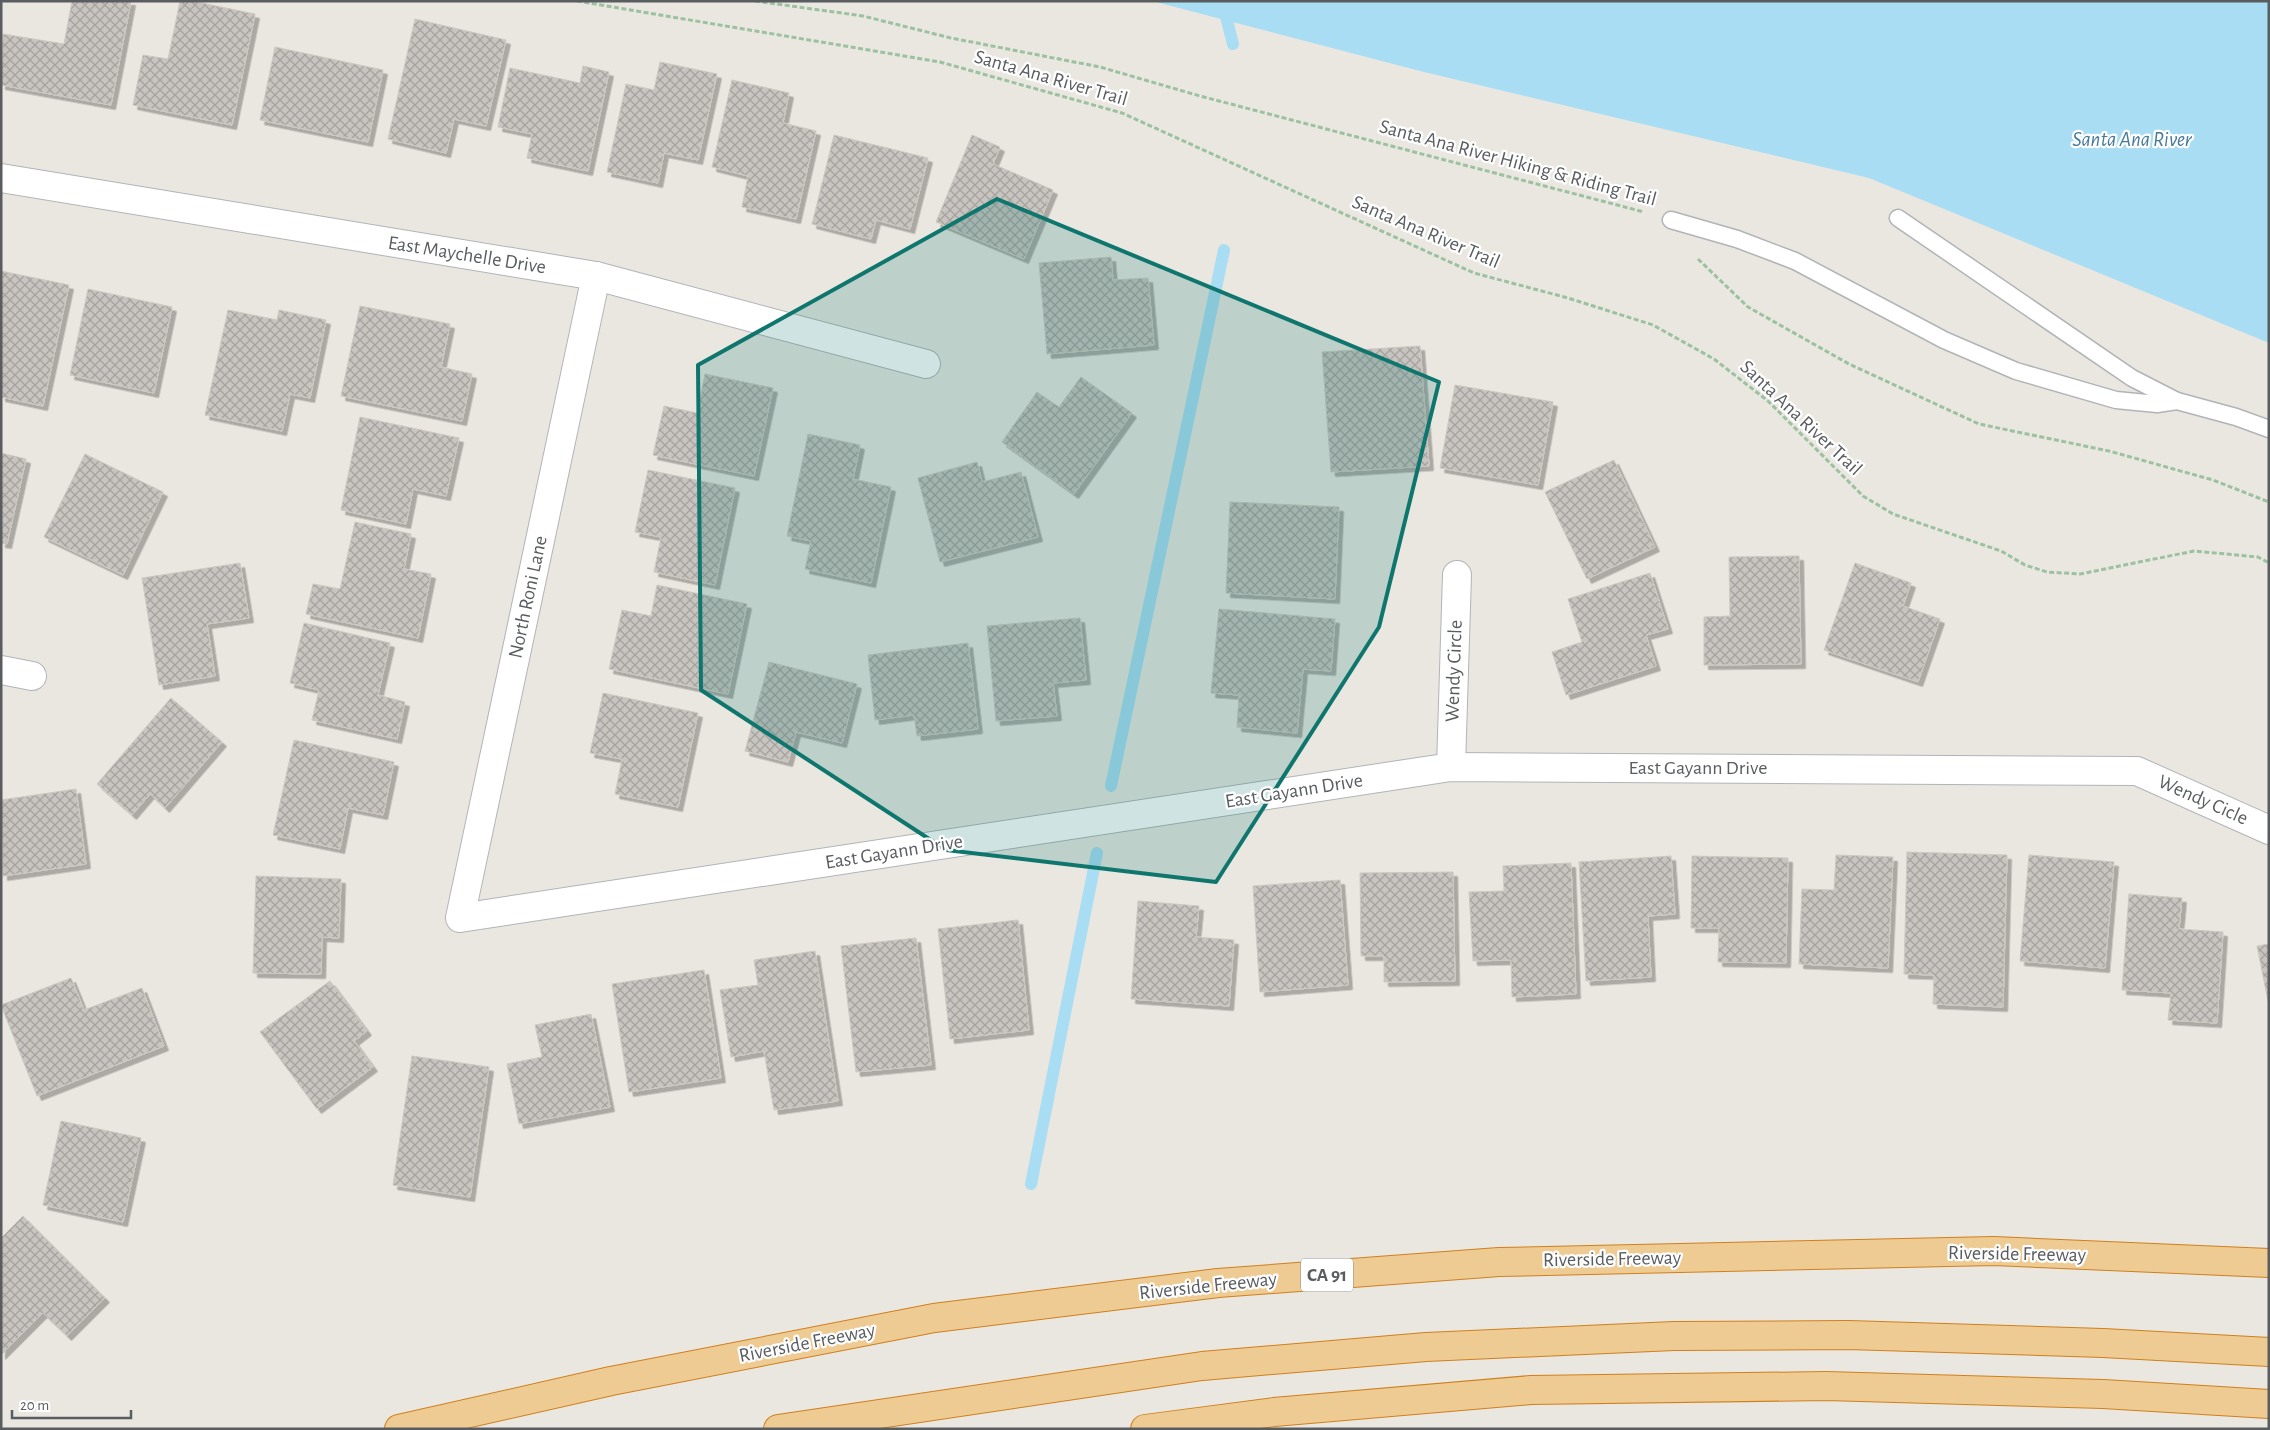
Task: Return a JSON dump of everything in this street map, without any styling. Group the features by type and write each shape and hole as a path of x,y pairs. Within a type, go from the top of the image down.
{"highway":[{"name":"Riverside Freeway","path":"399,1429 611,1381 934,1318 1218,1283 1499,1262 1994,1251 2269,1263"},
{"path":"778,1429 1202,1366 1426,1347 1674,1336 1848,1335 2103,1343 2269,1352"},
{"path":"1145,1429 1274,1412 1531,1390 1826,1386 2103,1394 2269,1404"}],"street":[{"name":"East Maychelle Drive","path":"1,178 596,276 926,364"},
{"name":"North Roni Lane","path":"460,918 596,276"},
{"name":"Wendy Circle","path":"1451,767 1457,575"},
{"path":"1,670 32,676"},
{"name":"East Gayann Drive","path":"460,918 1451,767 2137,771"},
{"name":"Wendy Cicle","path":"2137,771 2269,830"}],"lane":[{"path":"1898,218 2132,378 2177,401 2236,417 2269,429"},
{"path":"1671,220 1737,239 1795,261 1944,340 2016,371 2116,400 2157,404 2177,401"}],"path":[{"name":"Santa Ana River Trail","path":"577,1 940,62 1122,113 1474,273 1568,298 1653,325 1714,359 1768,401 1863,496 1893,514 1969,538 2047,572 2080,574 2194,551 2258,557 2269,563"},
{"name":"Santa Ana River Hiking & Riding Trail","path":"755,1 863,16 951,38 1100,67 1200,96 1671,220 1688,250 1748,306 1849,364 1979,424 2109,451 2213,480 2269,502"}],"highlighted area":[{"path":"997,199 1439,382 1379,627 1216,882 946,850 701,690 698,365"}],"water":[{"name":"Santa Ana River","path":"1152,1 2269,1 2269,343 1869,178 1420,71"}],"building":[{"path":"72,1 131,1 111,105 1,85 3,34 64,44"},
{"path":"180,1 192,1 255,14 232,125 133,105 143,55 168,59"},
{"path":"415,19 506,40 486,126 454,119 446,153 388,139"},
{"path":"275,47 383,70 368,142 260,120"},
{"path":"660,62 717,74 698,160 664,153 658,183 607,172 626,84 654,90"},
{"path":"583,66 609,72 588,171 527,158 532,134 498,127 510,68 580,83"},
{"path":"732,80 789,93 783,123 816,131 796,219 742,207 748,176 712,167"},
{"path":"834,135 928,158 910,229 876,220 871,239 812,224"},
{"path":"972,135 1000,147 993,164 1053,190 1024,259 936,222"},
{"path":"1111,257 1113,280 1148,278 1154,345 1047,354 1039,263"},
{"path":"1,271 69,285 43,406 1,397"},
{"path":"88,289 172,307 154,393 70,375"},
{"path":"360,306 450,324 441,367 472,374 462,421 341,396"},
{"path":"228,310 277,320 279,310 326,320 310,398 290,394 282,431 205,415"},
{"path":"1420,346 1429,466 1331,472 1322,352"},
{"path":"705,374 773,388 754,476 653,455 664,406 697,413"},
{"path":"1081,377 1132,413 1074,494 1002,442 1037,392 1059,407"},
{"path":"1455,385 1553,402 1538,485 1440,468"},
{"path":"360,417 459,438 446,496 413,489 406,524 341,510"},
{"path":"808,434 860,445 853,479 891,487 871,583 805,569 811,541 787,536"},
{"path":"1,453 26,459 7,544 1,543"},
{"path":"85,454 163,492 123,575 44,537"},
{"path":"1614,460 1655,547 1587,579 1545,492"},
{"path":"977,462 982,482 1021,472 1038,537 940,562 918,478"},
{"path":"648,470 735,488 715,585 654,572 661,537 635,532"},
{"path":"1230,502 1339,507 1335,599 1226,593"},
{"path":"355,522 411,534 404,569 431,574 418,638 306,614 313,584 340,589"},
{"path":"1799,556 1801,664 1704,665 1704,617 1730,616 1729,557"},
{"path":"240,563 249,618 207,624 215,676 159,685 142,578"},
{"path":"1855,563 1911,583 1903,606 1940,619 1918,682 1824,650"},
{"path":"1650,573 1668,629 1646,635 1656,666 1566,695 1552,652 1582,642 1568,599"},
{"path":"657,585 747,604 728,694 609,669 622,610 651,616"},
{"path":"1219,609 1335,619 1331,671 1303,669 1297,733 1237,727 1239,695 1211,693"},
{"path":"1080,618 1086,680 1053,683 1057,716 996,721 987,626"},
{"path":"304,623 390,643 378,695 405,702 397,739 312,720 319,690 290,683"},
{"path":"968,643 978,729 917,736 914,715 875,720 868,655"},
{"path":"769,662 857,684 842,743 796,732 788,762 745,751"},
{"path":"603,693 698,713 678,807 615,794 622,759 590,753"},
{"path":"171,698 222,742 165,808 150,794 132,815 97,784"},
{"path":"294,740 394,762 383,815 348,808 340,849 273,835"},
{"path":"76,789 86,864 3,876 1,800"},
{"path":"1907,852 2007,855 2003,1007 1933,1004 1934,975 1904,974"},
{"path":"1836,855 1893,857 1888,968 1799,964 1802,889 1834,890"},
{"path":"2029,855 2114,862 2105,968 2020,961"},
{"path":"1671,856 1675,914 1648,916 1651,977 1586,981 1579,862"},
{"path":"1692,856 1788,858 1786,963 1718,962 1719,928 1691,928"},
{"path":"1571,863 1576,994 1512,997 1511,960 1473,961 1469,892 1504,891 1503,866"},
{"path":"1453,872 1455,981 1384,982 1384,956 1361,956 1360,873"},
{"path":"256,876 341,879 339,938 322,937 321,974 253,973"},
{"path":"1340,880 1348,985 1260,992 1253,886"},
{"path":"2129,894 2182,898 2179,929 2223,932 2217,1023 2168,1020 2171,993 2122,990"},
{"path":"1138,901 1199,906 1196,937 1234,940 1229,1006 1131,999"},
{"path":"1018,920 1029,1030 950,1039 938,929"},
{"path":"916,938 931,1065 856,1072 841,946"},
{"path":"2269,944 2269,1006 2257,946"},
{"path":"815,951 838,1101 774,1110 764,1051 731,1057 720,990 758,985 754,960"},
{"path":"704,970 721,1078 629,1092 612,984"},
{"path":"71,978 84,1010 142,988 164,1046 37,1096 1,1005"},
{"path":"330,981 367,1031 354,1041 373,1067 317,1109 260,1032"},
{"path":"591,1014 610,1107 519,1124 507,1064 542,1057 535,1025"},
{"path":"412,1056 489,1067 470,1197 393,1185"},
{"path":"61,1121 141,1138 123,1222 43,1205"},
{"path":"23,1216 105,1298 67,1336 43,1313 1,1355 1,1238"}],"waterway":[{"path":"1222,1 1233,44"},
{"path":"1111,786 1224,250"},
{"path":"1031,1184 1097,853"}]}
